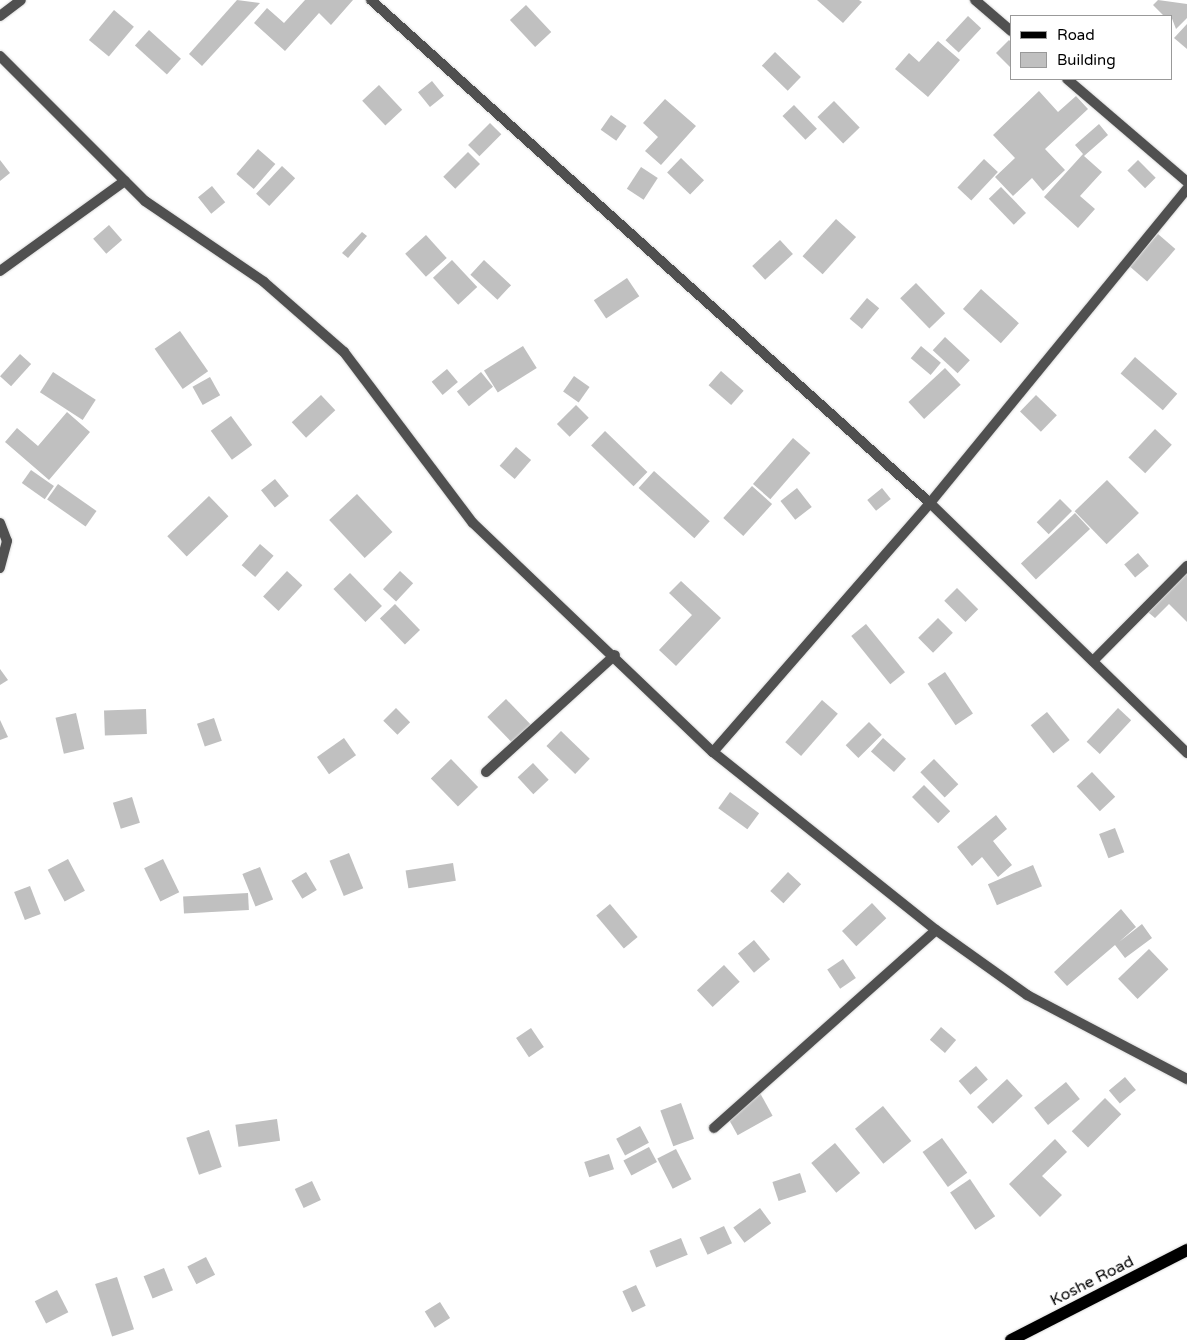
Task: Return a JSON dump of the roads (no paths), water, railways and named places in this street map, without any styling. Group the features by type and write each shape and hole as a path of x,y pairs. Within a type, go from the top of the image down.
{"main road":[{"name":"Koshe Road","path":"1011,1340 1187,1250"}],"street":[{"path":"0,16 21,0"},
{"path":"372,0 930,503 1187,753"},
{"path":"975,0 1010,30"},
{"path":"0,56 145,201 264,282 344,352 473,523 615,655 713,752 936,930 1027,995 1187,1079"},
{"path":"1068,80 1187,182"},
{"path":"0,271 125,181"},
{"path":"713,752 930,503 1187,189"},
{"path":"0,523 7,541 0,568"},
{"path":"1093,661 1187,566"},
{"path":"486,772 615,655"},
{"path":"714,1128 936,930"}]}
